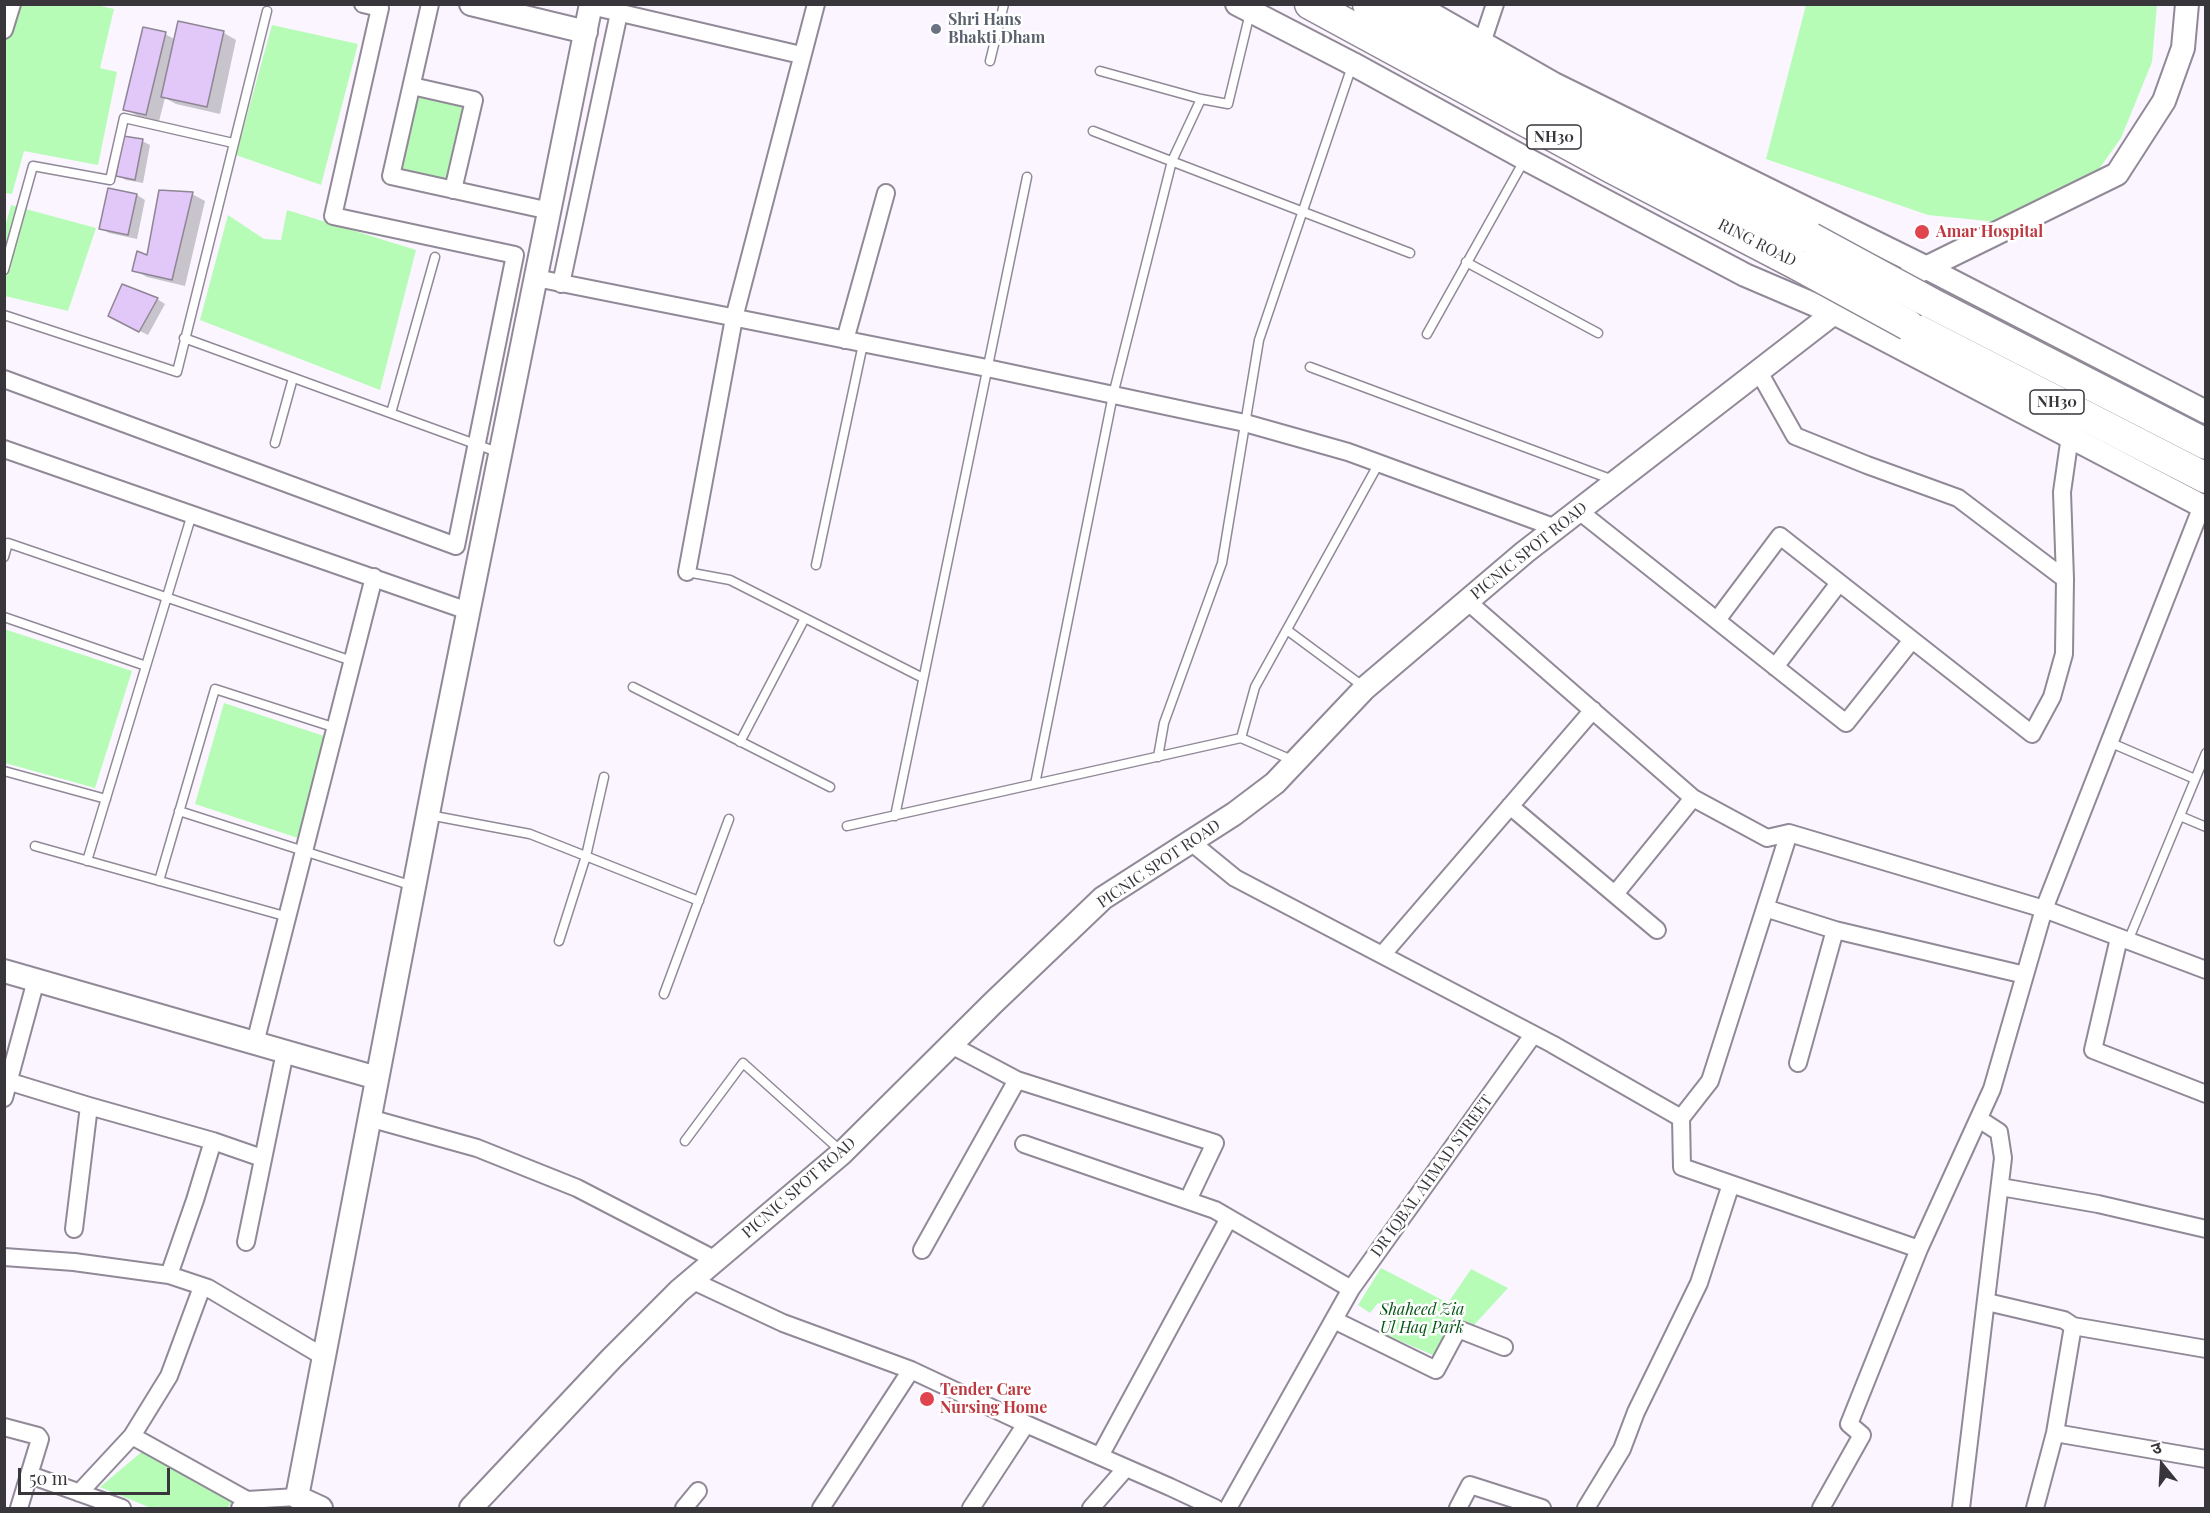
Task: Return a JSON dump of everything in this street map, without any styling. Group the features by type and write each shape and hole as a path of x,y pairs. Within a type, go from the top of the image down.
{"highway":[{"name":"RING ROAD","path":"1310,4 1908,325 2204,497"},
{"name":"RING ROAD","path":"1368,4 1614,139 1818,228 1981,329 2205,444"}],"street":[{"path":"4,30 12,4"},
{"path":"4,379 456,546 515,255 333,216 380,8 363,4"},
{"path":"430,4 392,176 550,211"},
{"path":"471,4 586,32"},
{"path":"687,572 734,318 816,4"},
{"path":"1414,4 1554,84 1635,125 1818,228 1925,267 2205,412"},
{"path":"1482,43 1495,4"},
{"path":"1925,267 2117,174 2164,101 2183,48 2187,4"},
{"path":"297,1497 427,815 591,5 801,55"},
{"path":"1244,8 1745,274 1834,313 2070,436 2204,497 2044,909 1992,1089 1919,1249 1849,1424 1862,1435 1821,1509"},
{"path":"561,284 619,13"},
{"path":"412,86 474,100 453,190"},
{"path":"845,340 886,193"},
{"path":"1789,294 1818,228"},
{"name":"PICNIC SPOT ROAD","path":"471,1509 610,1359 692,1280 842,1152 1103,898 1234,814 1275,783 1365,688 1467,601 1556,528 1834,313 1925,267"},
{"path":"536,278 987,368 1245,423 1348,452 1556,528"},
{"path":"1759,372 1795,436 1958,498 2065,579"},
{"path":"1717,620 1780,536 2032,734 2052,697 2064,654 2065,579 2062,492 2070,436"},
{"path":"4,448 468,611"},
{"path":"1579,510 1846,723 1912,640"},
{"path":"255,1043 374,577"},
{"path":"1775,667 1839,583"},
{"path":"1467,601 1693,798 1767,838 1789,833 2044,909 2205,970"},
{"path":"1382,955 1593,710"},
{"path":"1615,894 1693,798"},
{"path":"1510,806 1658,930"},
{"path":"1789,833 1710,1081 1681,1118 1682,1167 1919,1249"},
{"path":"1191,842 1235,878 1533,1035 1681,1118"},
{"path":"1765,908 1835,930 2025,975"},
{"path":"1798,1063 1835,930"},
{"path":"2123,939 2093,1050 2205,1094"},
{"path":"4,971 377,1078"},
{"path":"4,1098 36,980"},
{"name":"DR IQBAL AHMAD STREET","path":"1228,1509 1351,1289 1533,1035"},
{"path":"951,1045 1017,1080 1215,1143 1188,1200"},
{"path":"246,1242 285,1052"},
{"path":"922,1250 1017,1080"},
{"path":"7,1081 213,1141 262,1158"},
{"path":"74,1229 89,1106"},
{"path":"369,1118 477,1148 577,1188 716,1260"},
{"path":"1960,1509 2003,1158 1998,1132 1979,1119"},
{"path":"168,1275 213,1141"},
{"path":"1024,1144 1215,1210 1351,1289"},
{"path":"1586,1509 1622,1449 1636,1412 1699,1283 1731,1184"},
{"path":"2001,1187 2098,1204 2205,1229"},
{"path":"1100,1456 1229,1218"},
{"path":"4,1257 168,1275 202,1287 324,1357"},
{"path":"692,1280 783,1323 911,1370 1215,1509"},
{"path":"79,1493 132,1436 169,1376 202,1287"},
{"path":"1987,1302 2064,1320 2073,1326 2205,1349"},
{"path":"1334,1320 1436,1370 1458,1329 1504,1347"},
{"path":"2035,1509 2055,1433 2073,1326"},
{"path":"821,1509 911,1370"},
{"path":"971,1509 1026,1424"},
{"path":"4,1427 38,1436 40,1439 19,1509"},
{"path":"2055,1433 2205,1459"},
{"path":"132,1436 243,1504 297,1497 321,1509"},
{"path":"1090,1509 1126,1468"},
{"path":"30,1475 122,1509"},
{"path":"1458,1509 1470,1485 1542,1509"},
{"path":"684,1509 698,1491"}],"lane":[{"path":"990,61 1004,4"},
{"path":"1100,71 1201,99 1228,104 1244,8"},
{"path":"4,315 177,372 267,11"},
{"path":"1158,757 1164,723 1222,563 1259,340 1353,64"},
{"path":"1035,784 1113,395 1172,161 1201,99"},
{"path":"4,270 33,166 110,180 124,118 233,143"},
{"path":"1093,131 1410,253"},
{"path":"1427,334 1526,159"},
{"path":"895,816 1027,177"},
{"path":"391,413 435,257"},
{"path":"1466,262 1598,333"},
{"path":"184,338 500,453"},
{"path":"816,565 863,344"},
{"path":"1310,367 1616,482"},
{"path":"275,443 293,378"},
{"path":"1240,738 1255,687 1379,463"},
{"path":"87,861 192,514"},
{"path":"4,557 8,543 352,661"},
{"path":"687,572 730,580 923,678"},
{"path":"4,617 146,666"},
{"path":"740,742 805,618"},
{"path":"1287,630 1365,688"},
{"path":"633,687 830,787"},
{"path":"159,881 214,689 336,728"},
{"path":"847,826 1240,738 1296,762"},
{"path":"2109,742 2195,779"},
{"path":"2123,939 2180,816 2205,753"},
{"path":"4,771 106,799"},
{"path":"559,941 586,856 604,777"},
{"path":"179,812 414,886"},
{"path":"427,815 530,834 699,901"},
{"path":"2180,816 2205,827"},
{"path":"664,994 729,819"},
{"path":"35,846 288,916"},
{"path":"686,1141 743,1063 842,1152"}],"green space":[{"path":"16,5 96,5 114,9 100,68 117,72 98,165 24,151 12,194 5,193 5,42"},
{"path":"1806,5 2157,5 2152,62 2121,138 2092,179 1997,222 1928,215 1766,159"},
{"path":"272,25 358,44 321,185 236,155"},
{"path":"415,94 465,105 448,182 397,171"},
{"path":"11,205 96,228 68,311 5,296 5,227"},
{"path":"287,210 416,250 380,390 200,320 228,215 264,239 281,240"},
{"path":"4,629 132,671 95,788 5,763"},
{"path":"224,703 324,736 298,838 195,804"},
{"name":"Shaheed Zia Ul Haq Park","path":"1381,1268 1448,1303 1471,1269 1508,1288 1474,1325 1454,1316 1435,1356 1380,1332 1392,1311 1378,1303 1370,1313 1358,1305"},
{"path":"145,1449 233,1501 227,1508 151,1508 100,1487"}],"building":[{"path":"178,21 224,31 207,107 161,97"},
{"path":"143,27 166,32 146,115 123,110"},
{"path":"123,136 143,139 135,180 116,176"},
{"path":"108,188 137,194 128,235 99,229"},
{"path":"159,190 193,192 172,280 132,271 137,251 147,255"},
{"path":"122,284 158,298 139,332 108,316"}],"place":[{"name":"Shri Hans Bhakti Dham","path":"936,29"},
{"name":"Amar Hospital","path":"1922,232"},
{"name":"Tender Care Nursing Home","path":"927,1399"}]}
